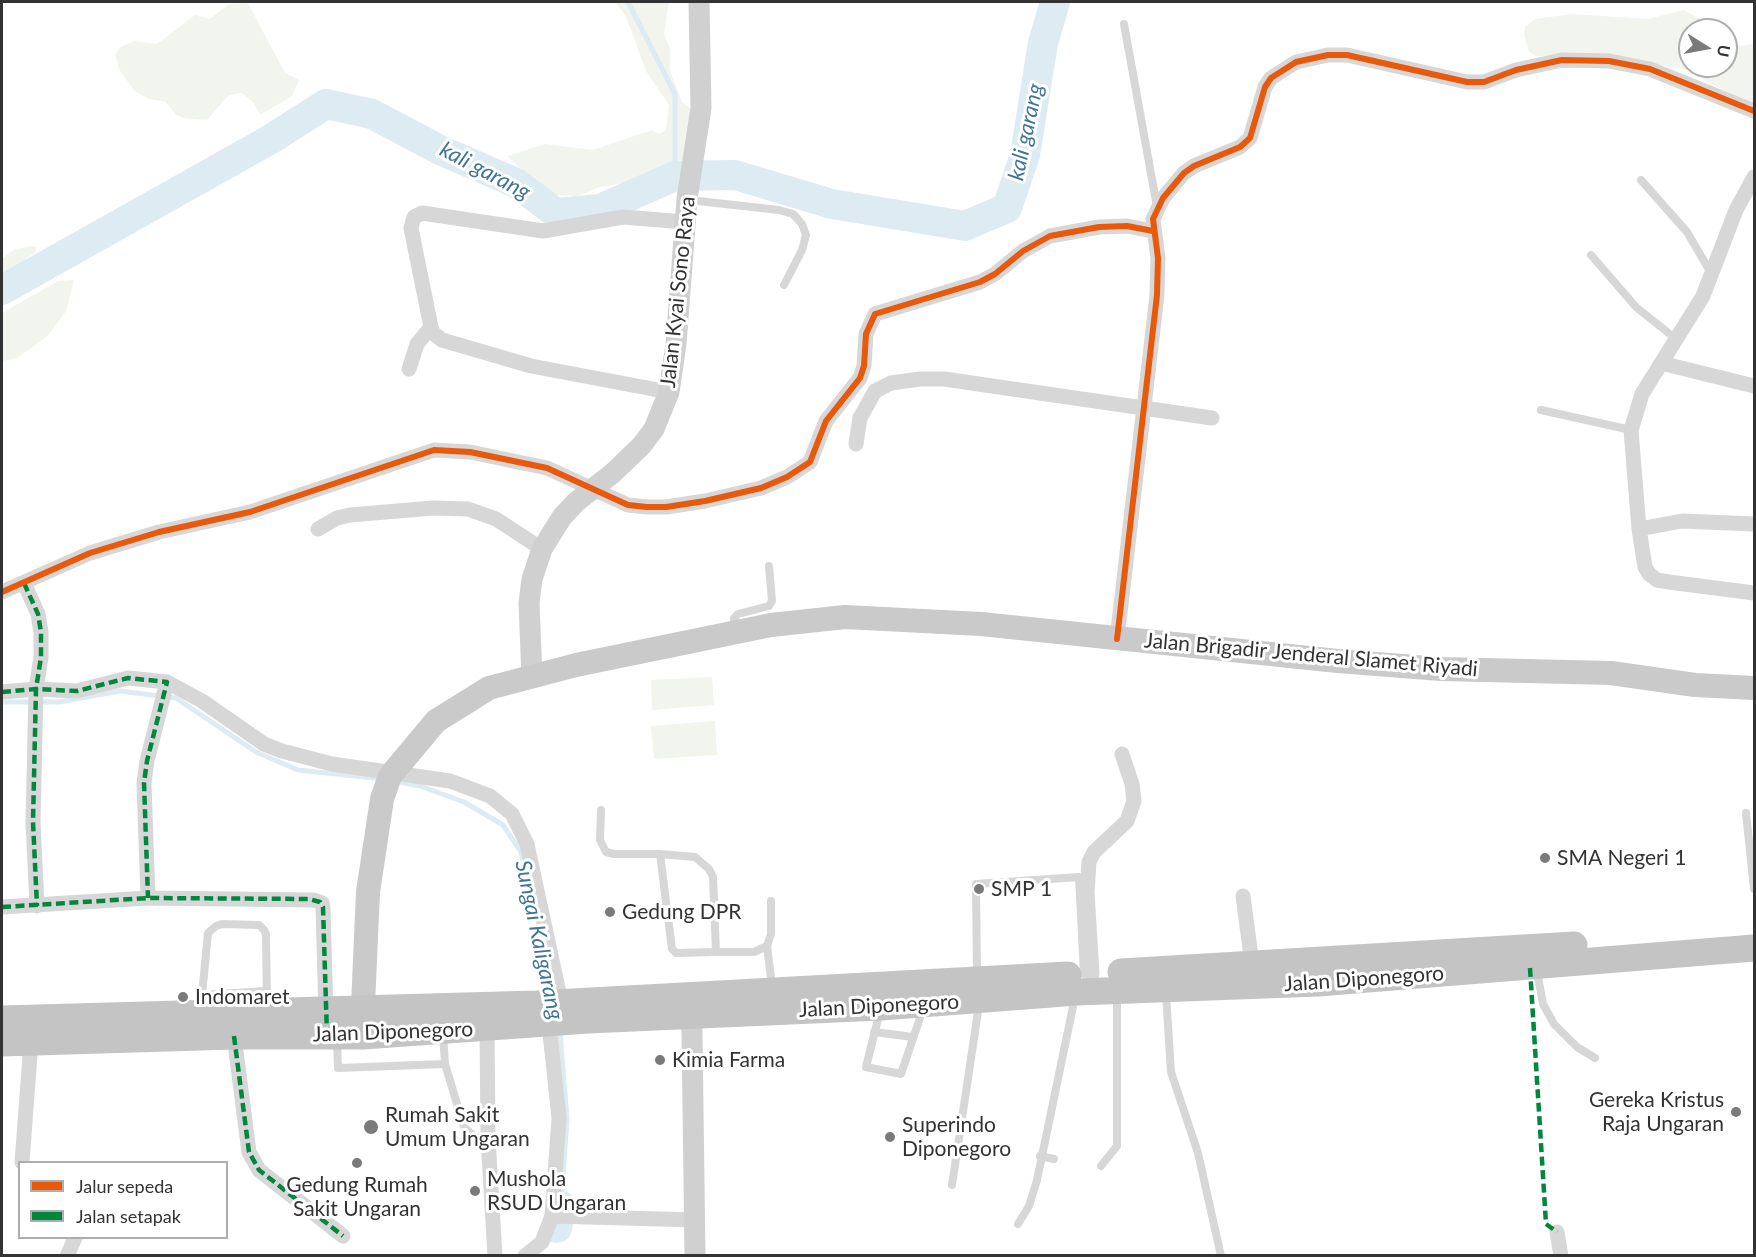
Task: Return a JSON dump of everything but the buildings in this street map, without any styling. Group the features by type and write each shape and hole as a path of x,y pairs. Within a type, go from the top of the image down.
{"highway":[{"name":"Jalan Diponegoro","path":"2,1042 234,1036 347,1029 551,1011 774,1002 978,990 1252,964 1500,960 1536,967 1605,952 1755,932"},
{"name":"Jalan Diponegoro","path":"1094,979 1166,990 1318,983 1500,960 1605,952 1755,948"},
{"name":"Jalan Diponegoro","path":"774,1002 878,1019 978,990"},
{"name":"Jalan Diponegoro","path":"2,1019 266,1001 326,1009 347,1029 443,1031 487,1029 551,1011"}],"main road":[{"name":"Jalan Brigadir Jenderal Slamet Riyadi","path":"347,1029 382,799 391,774 436,721 489,688 576,665 771,625 845,617 981,624 1372,664 1441,669 1611,673 1695,686 1755,688"}],"street":[{"name":"Jalan Kyai Sono Raya","path":"532,677 529,603 532,579 542,549 562,517 591,487 613,473 642,445 654,429 669,392 676,344 688,191 702,89 699,2"},
{"path":"1116,639 1157,295 1158,258 1153,219 1170,188 1184,173 1194,166 1240,147 1250,138 1265,87 1271,78 1296,62 1313,56 1347,55 1467,82 1484,82 1516,70 1562,60 1609,61 1650,69 1755,111"},
{"path":"1755,177 1736,210 1703,296 1636,406 1631,430 1639,530 1645,567 1657,580 1755,593"},
{"path":"669,392 494,357 442,340 433,333 431,327 411,228 418,214 465,218 543,231 623,217 685,222"},
{"path":"2,592 90,553 159,532 250,512 434,450 470,452 547,468 628,504 666,507 738,493 787,477 810,462 826,421 854,388 864,366 866,334 875,314 980,282 995,274 1023,251 1050,236 1100,227 1127,226 1153,231"},
{"path":"409,369 417,344 431,327"},
{"path":"1662,363 1755,386"},
{"path":"856,444 860,418 875,391 903,380 944,379 1212,418"},
{"path":"318,529 337,518 350,515 433,508 468,509 496,519 542,549"},
{"path":"1639,530 1682,521 1755,524"},
{"path":"24,584 38,614 40,632 41,657 36,695 33,822 37,906"},
{"path":"2,692 36,695 77,691 128,678 165,686 202,701 264,744 282,752 332,764 450,781 473,788 502,805 518,822 534,873 551,1011 559,1118 552,1216 542,1242 525,1256"},
{"path":"148,898 144,783 165,686"},
{"path":"1094,979 1087,904 1089,862 1094,852 1127,821 1134,801 1132,784 1122,754"},
{"path":"1243,896 1252,964"},
{"path":"2,908 148,898 309,899 322,903 326,1009"},
{"path":"690,1006 695,1256"},
{"path":"487,1029 488,1138 495,1256"},
{"path":"234,1036 249,1152 259,1170 343,1236"},
{"path":"22,1161 31,1042"},
{"path":"552,1216 696,1220"},
{"path":"1557,1232 1561,1256"},
{"path":"67,1256 75,1239"}],"lane":[{"path":"1124,24 1157,208"},
{"path":"1641,180 1687,232 1711,273"},
{"path":"688,191 793,214 802,224 806,235 802,250 784,285"},
{"path":"1591,255 1636,307 1676,339"},
{"path":"1542,410 1631,430"},
{"path":"734,632 734,618 738,614 769,606 772,601 769,566"},
{"path":"601,810 600,840 606,852 695,857 709,869 713,877 716,952"},
{"path":"1746,813 1755,888"},
{"path":"660,854 672,949 676,953 754,952 767,946"},
{"path":"952,1185 978,990 976,884 1079,877 1118,1146 1101,1166"},
{"path":"771,901 771,934 767,946 774,1002"},
{"path":"222,924 259,926 264,930 266,933 266,1001 202,995 208,933 216,926 222,924"},
{"path":"1536,967 1543,1004 1554,1024 1577,1047 1595,1058"},
{"path":"1018,1224 1029,1206 1037,1180 1040,1156 1094,979"},
{"path":"1166,990 1171,1072 1198,1153 1221,1256"},
{"path":"913,1037 878,1019 866,1067 901,1074 924,1004"},
{"path":"347,1029 338,1068 444,1064"},
{"path":"443,1031 444,1064 464,1127 475,1137 488,1138"},
{"path":"1040,1156 1054,1159"}],"shaded area":[{"path":"615,2 669,2 664,34 670,49 670,71 682,102 691,109 685,158 662,176 600,187 578,196 550,195 507,156 545,144 593,150 652,130 659,134 666,130 669,105 646,71 626,16"},
{"path":"248,3 285,73 299,80 292,96 260,115 254,103 242,93 229,95 207,120 184,118 176,115 166,102 149,99 135,91 120,71 115,55 119,48 134,41 157,44 195,15 210,19 229,4"},
{"path":"1684,10 1698,18 1678,18 1678,68 1612,56 1536,56 1529,51 1524,35 1525,27 1535,19 1571,14 1648,19"},
{"path":"1738,44 1741,46 1754,44 1754,108 1702,78 1738,78"},
{"path":"30,246 37,247 34,253 2,277 2,259 14,250"},
{"path":"74,280 66,311 48,336 17,358 2,361 2,313 58,281"},
{"path":"712,677 714,705 652,710 651,680"},
{"path":"715,721 717,755 654,759 651,726"}],"waterway":[{"path":"628,2 675,94 675,176"},
{"name":"kali garang","path":"2,290 271,139 326,104 372,114 440,150 516,183 556,213 600,209 675,176 735,175 832,204 965,226 1007,208 1025,155 1043,43 1055,2"},
{"name":"Sungai Kaligarang","path":"2,702 59,702 120,691 176,698 256,752 298,770 383,779"},
{"name":"Sungai Kaligarang","path":"395,781 420,786 464,802 503,825 521,852 527,881"},
{"name":"Sungai Kaligarang","path":"560,1031 567,1119 561,1206"},
{"name":"Sungai Kaligarang","path":"557,1228 561,1206"}],"marked path":[{"path":"24,583 38,614 41,632 41,657 36,689 33,822 37,906"},
{"path":"2,692 36,689 77,691 128,678 167,682 147,761 144,783 148,898"},
{"path":"2,907 148,898 309,899 320,902 323,907 327,1036"},
{"path":"1530,968 1546,1224 1557,1232"},
{"path":"234,1036 249,1152 259,1170 343,1236"}],"cycle path":[{"path":"1117,639 1157,295 1158,258 1153,219 1163,198 1184,173 1194,166 1240,147 1250,138 1265,87 1271,78 1296,62 1328,55 1347,55 1467,82 1484,82 1516,70 1562,60 1609,61 1650,69 1754,111"},
{"path":"2,592 90,553 159,532 250,512 434,450 470,452 547,468 628,505 666,507 761,488 787,477 810,462 826,421 860,378 864,366 866,334 875,314 980,282 995,274 1023,251 1050,236 1099,227 1127,226 1153,231"}],"place":[{"name":"SMA Negeri 1","path":"1545,858"},
{"name":"SMP 1","path":"979,889"},
{"name":"Gedung DPR","path":"610,912"},
{"name":"Indomaret","path":"183,997"},
{"name":"Kimia Farma","path":"660,1060"},
{"name":"Gereka Kristus Raja Ungaran","path":"1736,1112"},
{"name":"Rumah Sakit Umum Ungaran","path":"371,1127"},
{"name":"Superindo Diponegoro","path":"890,1137"},
{"name":"Gedung Rumah Sakit Ungaran","path":"357,1163"},
{"name":"Mushola RSUD Ungaran","path":"475,1191"}]}
